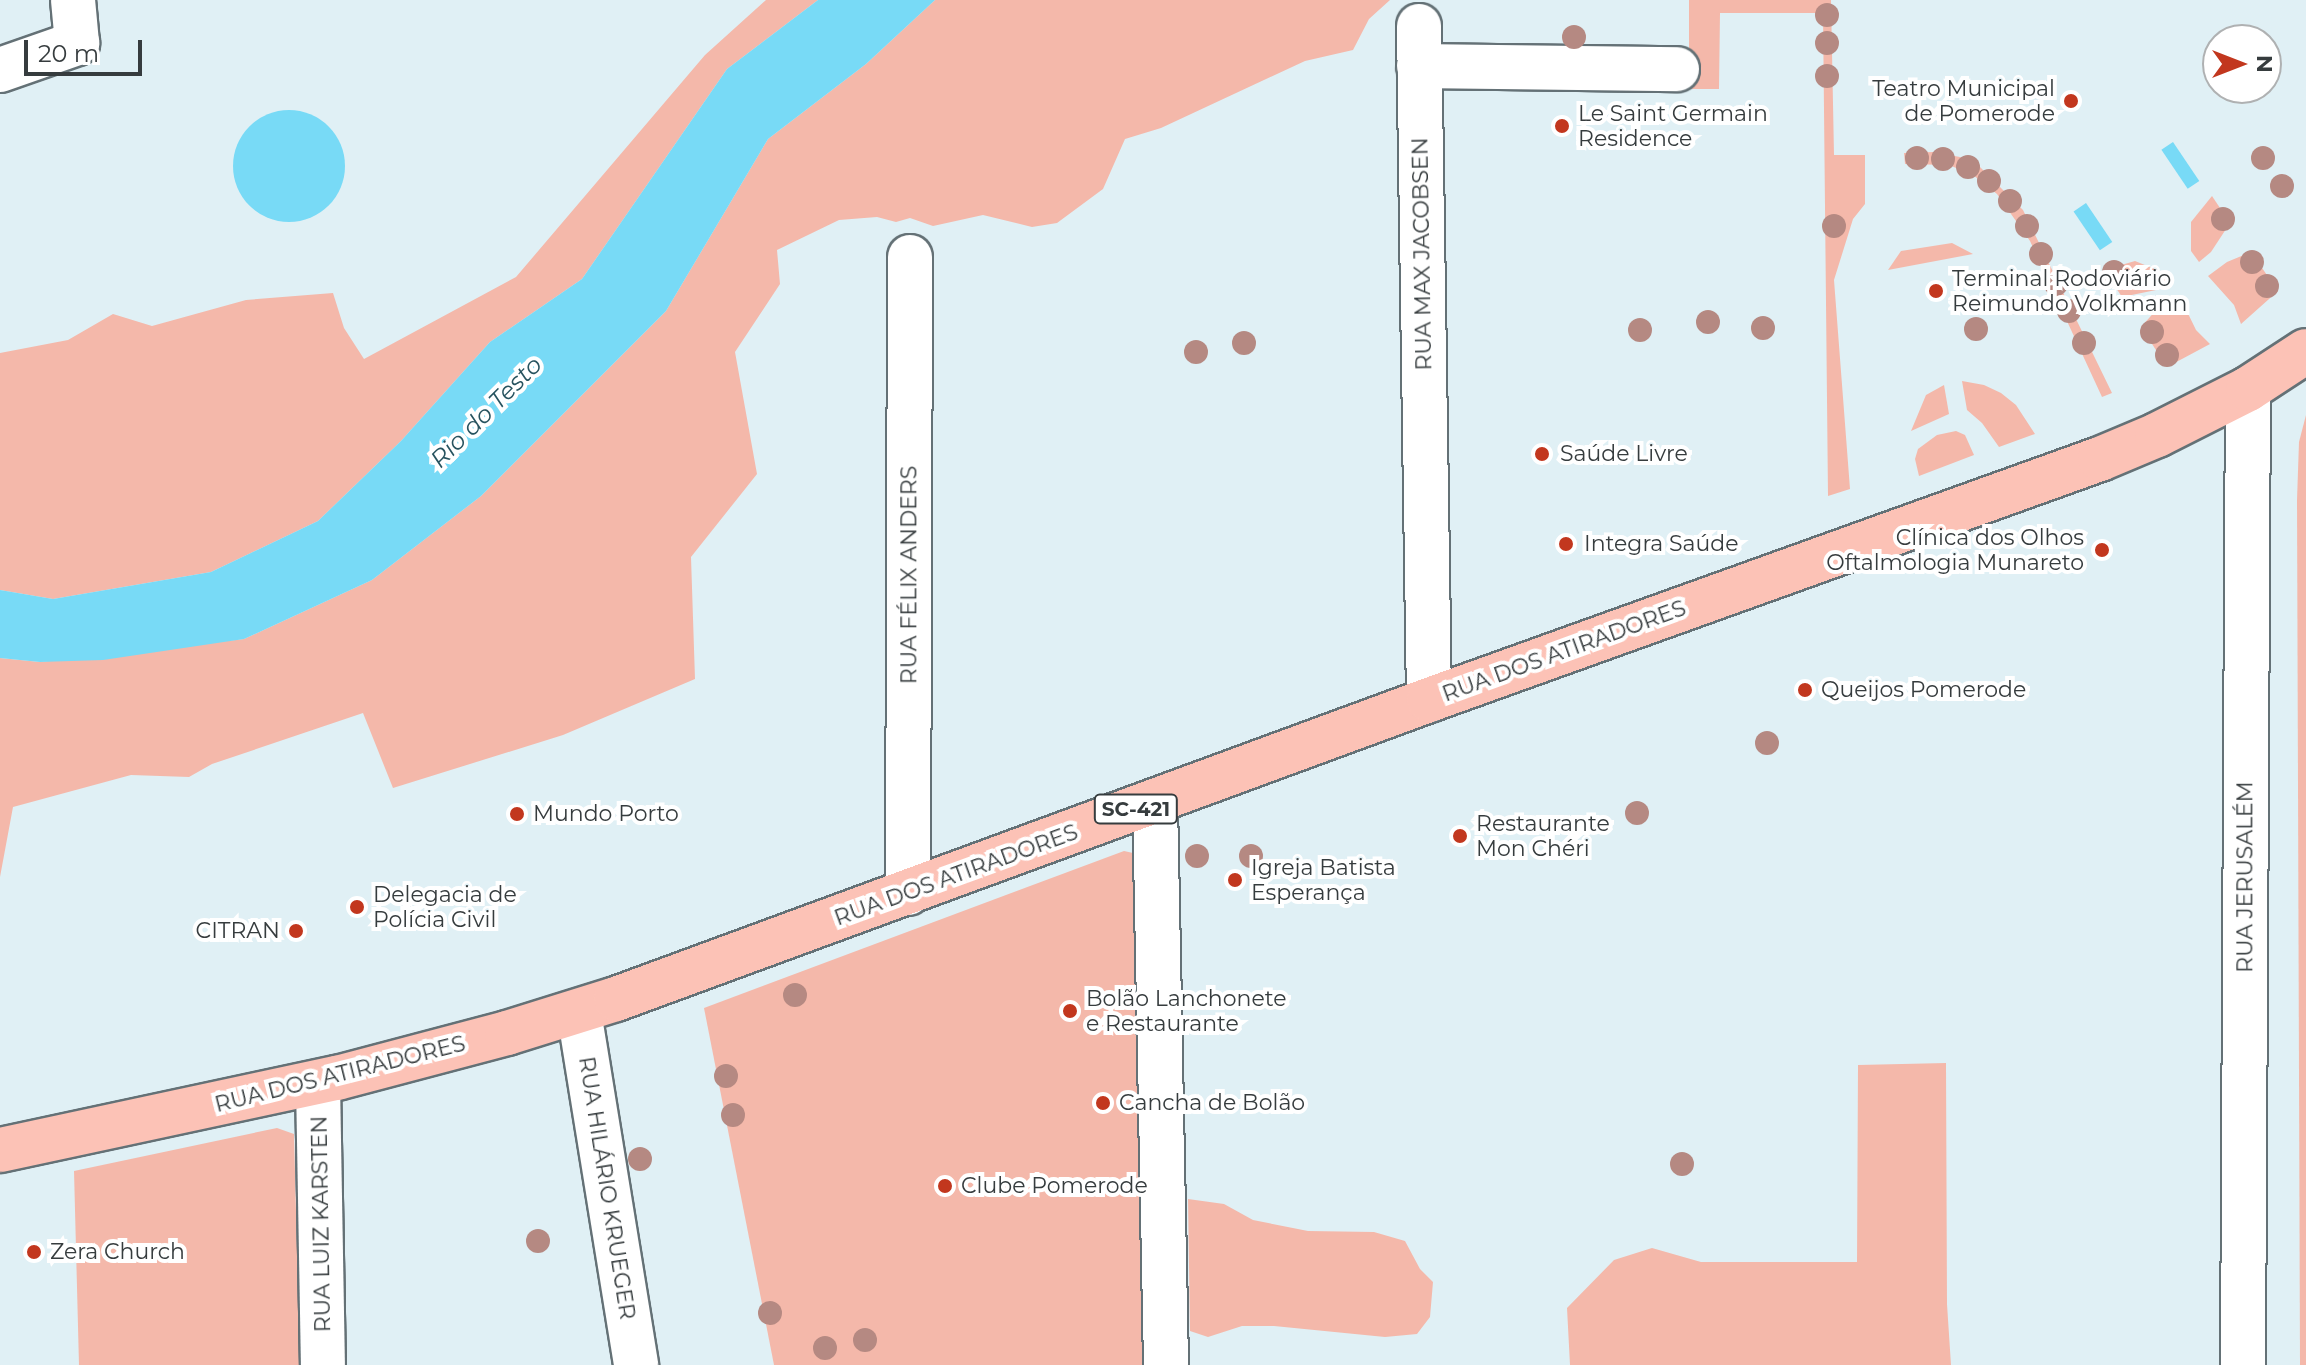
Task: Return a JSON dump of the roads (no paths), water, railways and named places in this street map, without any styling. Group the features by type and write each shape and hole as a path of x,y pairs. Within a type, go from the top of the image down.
{"main road":[{"name":"SC-421","path":"2248,389 2306,351"},
{"name":"RUA DOS ATIRADORES","path":"0,1150 318,1083 579,1012 1429,700 2100,459 2248,389"}],"street":[{"path":"0,70 77,43 73,0"},
{"name":"RUA MAX JACOBSEN","path":"1429,700 1419,46 1677,69"},
{"name":"RUA FÉLIX ANDERS","path":"908,893 910,257"},
{"name":"RUA JERUSALÉM","path":"2243,1365 2248,389"},
{"path":"1155,802 1166,1365"},
{"name":"RUA HILÁRIO KRUEGER","path":"579,1012 636,1365"},
{"name":"RUA LUIZ KARSTEN","path":"318,1083 323,1365"}],"water":[{"name":"Rio do Testo","path":"818,0 935,0 866,64 768,139 666,311 481,496 372,580 244,639 103,660 40,662 0,658 0,590 53,599 211,572 318,521 401,441 490,342 582,279 727,69"},
{"path":"289,110 310,114 329,126 341,145 345,166 341,187 329,206 310,218 289,222 268,218 249,206 237,187 233,166 237,145 249,126 268,114"},
{"path":"2173,142 2199,181 2188,189 2161,150"},
{"path":"2086,203 2112,242 2100,250 2074,211"}],"place":[{"name":"Teatro Municipal de Pomerode","path":"2071,101"},
{"name":"Le Saint Germain Residence","path":"1562,126"},
{"name":"Terminal Rodoviário Reimundo Volkmann","path":"1936,291"},
{"name":"Saúde Livre","path":"1542,454"},
{"name":"Integra Saúde","path":"1566,544"},
{"name":"Clínica dos Olhos Oftalmologia Munareto","path":"2102,550"},
{"name":"Queijos Pomerode","path":"1805,690"},
{"name":"Mundo Porto","path":"517,814"},
{"name":"Restaurante Mon Chéri","path":"1460,836"},
{"name":"Igreja Batista Esperança","path":"1235,880"},
{"name":"Delegacia de Polícia Civil","path":"357,907"},
{"name":"CITRAN","path":"296,931"},
{"name":"Bolão Lanchonete e Restaurante","path":"1070,1011"},
{"name":"Cancha de Bolão","path":"1103,1103"},
{"name":"Clube Pomerode","path":"945,1186"},
{"name":"Zera Church","path":"34,1252"}]}
